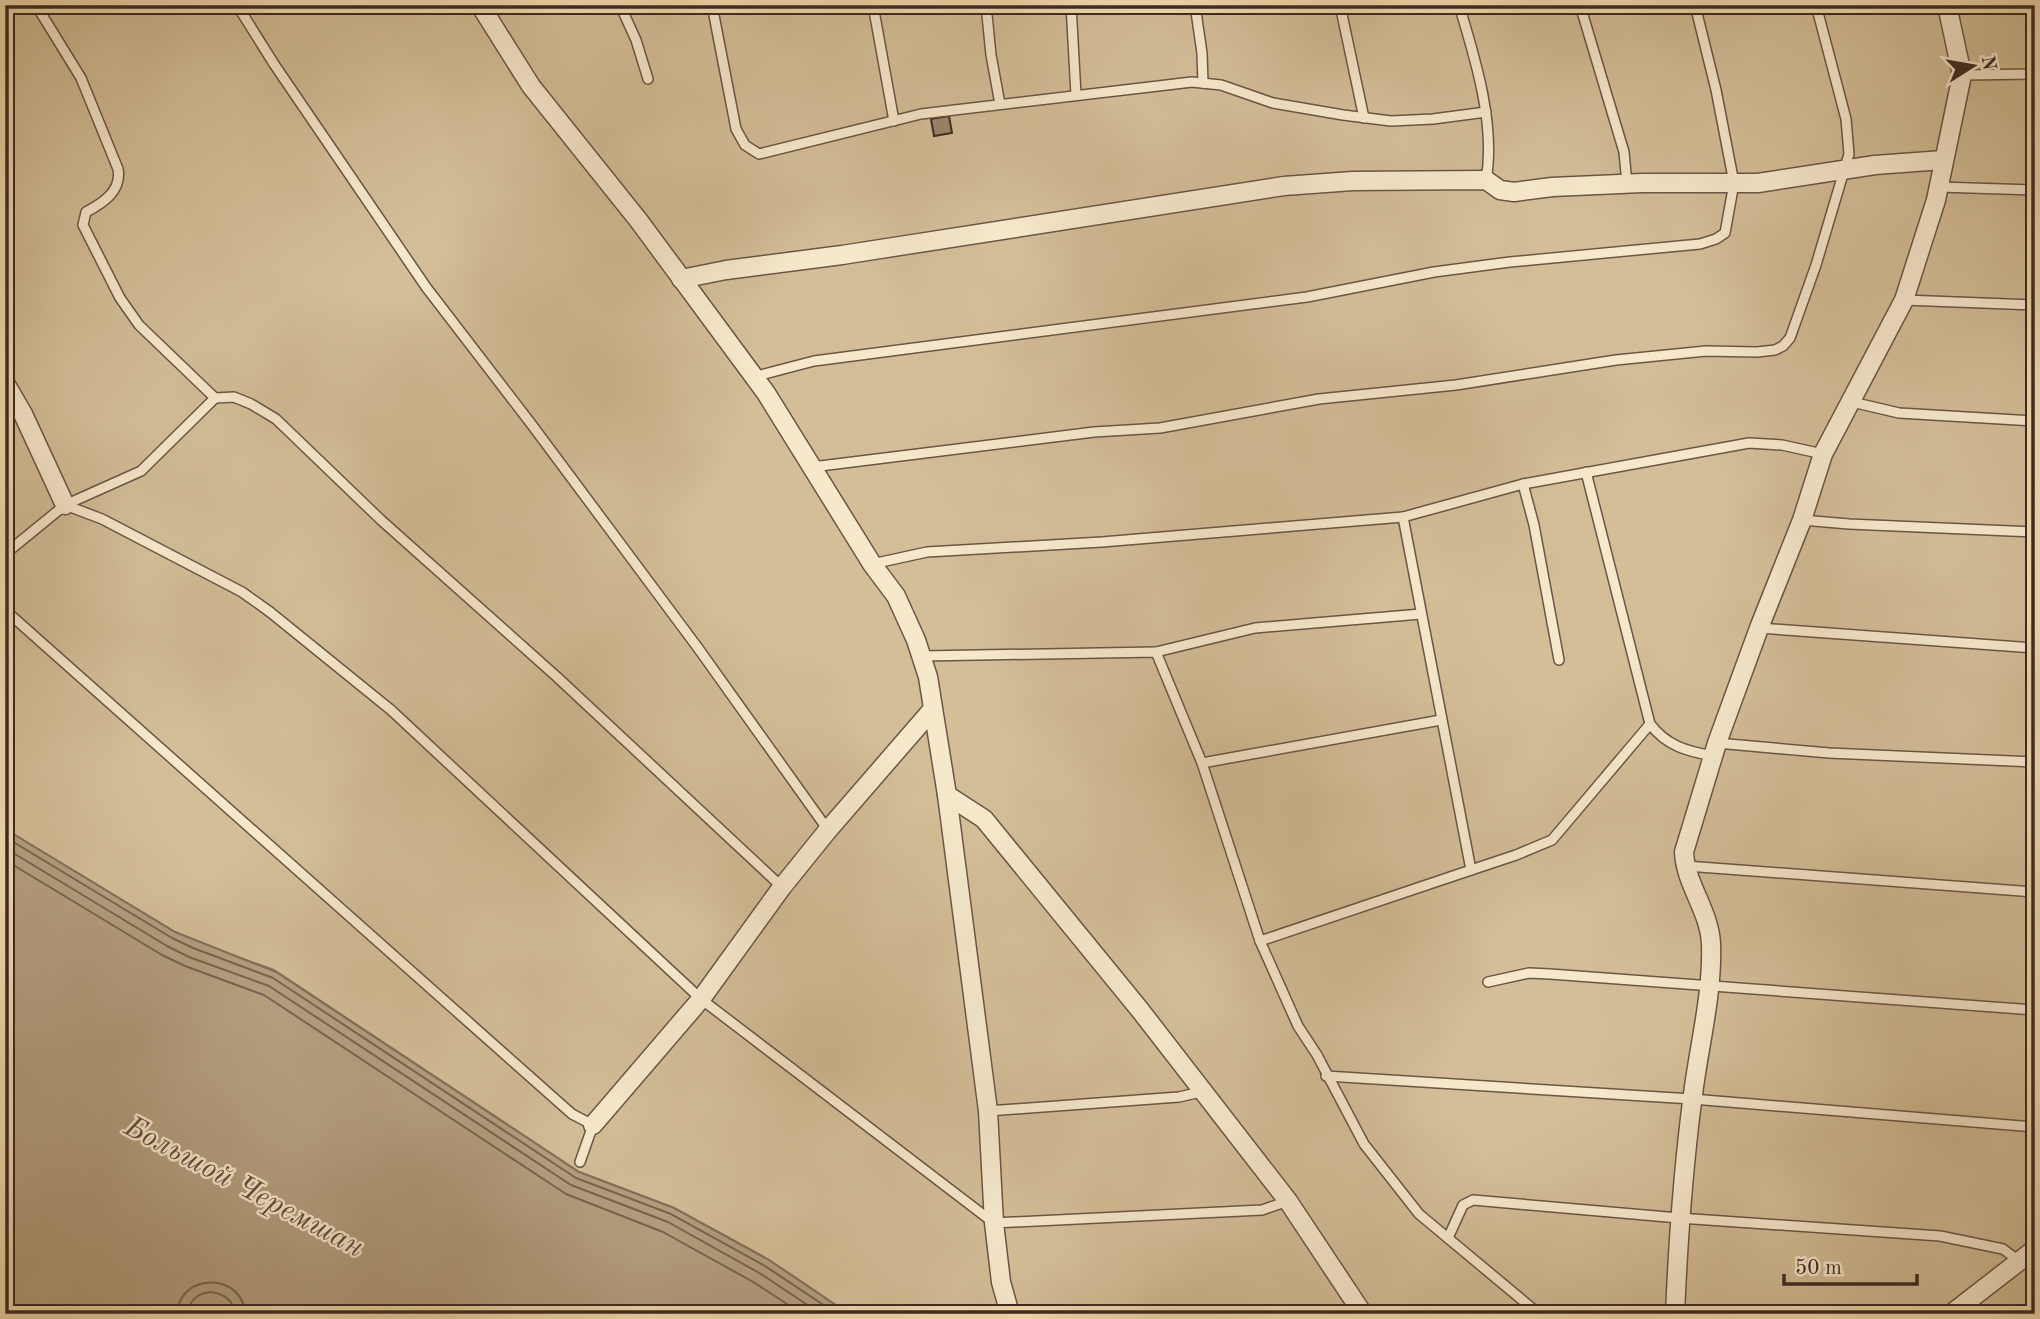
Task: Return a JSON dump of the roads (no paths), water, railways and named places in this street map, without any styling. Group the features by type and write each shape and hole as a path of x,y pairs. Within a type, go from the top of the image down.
{"street":[{"path":"480,5 531,86 639,221 753,377 872,564 896,596 923,656 947,795 988,1111 994,1223 1001,1282 1010,1314"},
{"path":"1675,1314 1679,1218 1692,1100 1709,986 1711,942 1700,899 1685,866 1684,852 1715,750 1802,520 1823,454 1904,300 1936,200 1962,75 1947,5"},
{"path":"681,279 1284,186 1353,181 1486,180 1500,190 1514,192 1552,187 1627,184 1758,183 1875,165 1943,160"},
{"path":"5,383 23,414 65,505"},
{"path":"593,1125 701,999 782,887 828,830 932,710"},
{"path":"947,795 984,819 1140,1010 1288,1201 1358,1312"},
{"path":"1952,1313 2035,1249"}],"lane":[{"path":"36,5 80,78 120,178 113,194 86,212 83,225 120,298 139,326 215,398"},
{"path":"237,5 274,64 426,287 698,648 828,830"},
{"path":"620,5 636,40 648,79"},
{"path":"712,5 736,129 745,145 758,154 921,114 1192,82 1221,85 1273,103 1391,121 1486,112"},
{"path":"873,5 894,121"},
{"path":"986,5 1000,104"},
{"path":"1071,5 1076,95"},
{"path":"1195,5 1203,83"},
{"path":"1340,5 1364,118"},
{"path":"1459,5 1486,112 1490,162 1486,180"},
{"path":"1580,5 1624,152 1627,184"},
{"path":"753,377 814,361 1307,297 1434,272 1700,244 1716,239 1725,233 1734,183 1719,103 1695,5"},
{"path":"811,467 1094,432 1160,428 1319,399 1456,385 1616,360 1706,351 1757,352 1783,346 1790,338 1816,265 1849,154 1846,119 1816,5"},
{"path":"1962,75 2035,74"},
{"path":"1938,187 2035,190"},
{"path":"1904,300 2035,306"},
{"path":"5,554 65,505 141,471 215,398 234,397 251,404 276,419 381,520 556,677 782,887"},
{"path":"1852,402 1899,414 2035,421"},
{"path":"872,564 927,552 1102,542 1403,517 1523,484 1749,443 1782,445 1823,454"},
{"path":"1586,472 1650,724 1658,736 1674,746 1715,750 2035,762"},
{"path":"1523,484 1534,525 1559,660"},
{"path":"65,505 102,519 137,537 242,592 270,612 391,710 701,999 994,1223 1262,1210 1288,1201"},
{"path":"1403,517 1471,870"},
{"path":"1802,520 2035,533"},
{"path":"5,610 572,1114 593,1125 580,1162"},
{"path":"923,656 1156,653 1255,628 1421,614"},
{"path":"1759,628 2035,648"},
{"path":"1156,653 1202,763 1260,941 1297,1026 1317,1055 1364,1144 1419,1214 1539,1314"},
{"path":"1202,763 1441,720"},
{"path":"1260,941 1516,855 1552,840 1650,724"},
{"path":"1685,866 2035,892"},
{"path":"1488,982 1529,974 1549,974 2035,1010"},
{"path":"1326,1076 1692,1100 2035,1127"},
{"path":"988,1111 1179,1097 1201,1092"},
{"path":"1448,1238 1463,1205 1474,1200 1679,1218 1940,1236 2003,1249 2020,1261"}],"water":[{"name":"Большой Черемшан","path":"5,829 175,932 276,972 579,1172 674,1208 769,1260 849,1314 226,1314 210,1307 199,1314 5,1314"}]}
